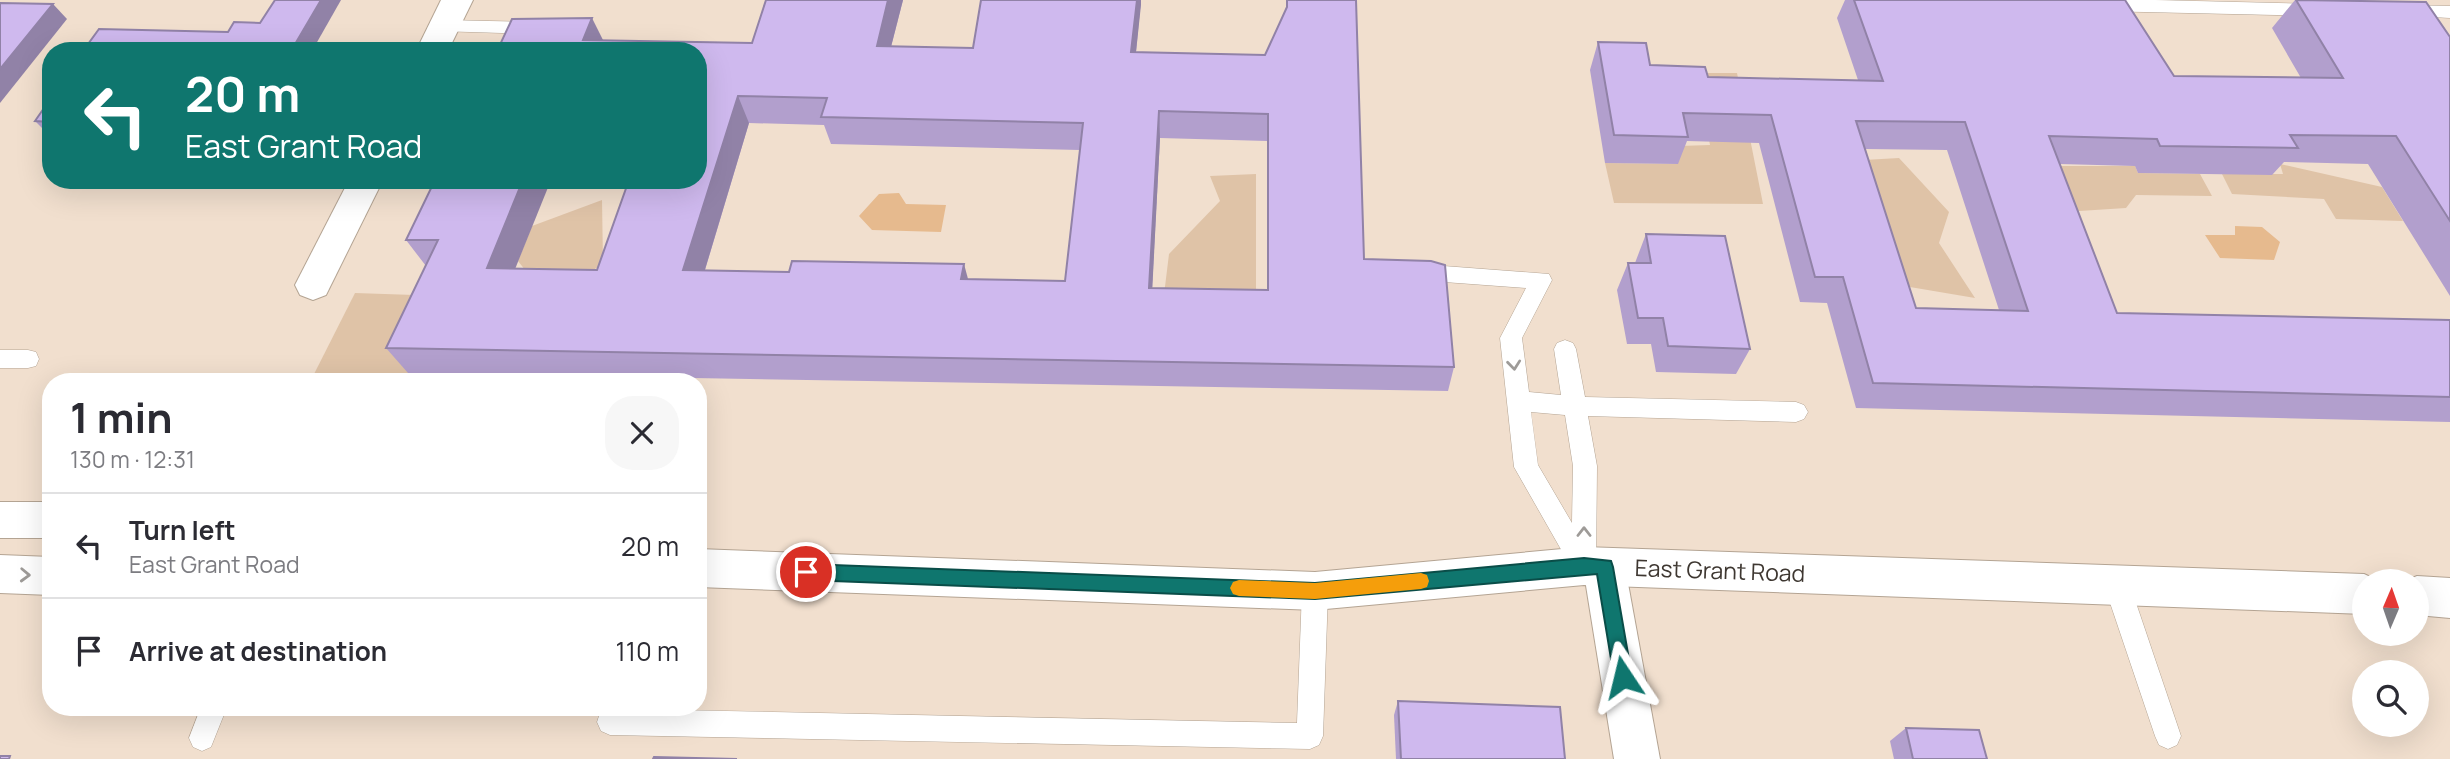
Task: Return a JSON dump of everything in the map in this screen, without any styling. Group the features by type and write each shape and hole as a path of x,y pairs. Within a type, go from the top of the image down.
{"main road":[{"path":"313,285 361,189"},
{"path":"0,520 42,520"},
{"path":"1594,566 1637,759"},
{"name":"East Grant Road","path":"707,568 1315,591 1594,566 2352,594"},
{"path":"0,574 42,576"}],"lane":[{"path":"2078,5 2340,10"},
{"path":"2381,11 2450,12"},
{"path":"445,25 535,28"},
{"path":"1407,272 1541,280 1511,338 1526,467 1594,566"},
{"path":"1565,349 1585,466 1594,566"},
{"path":"0,359 29,359"},
{"path":"1518,401 1574,406 1796,412"},
{"path":"2117,585 2168,736"},
{"path":"612,716 610,723 1310,736 1315,591"},
{"path":"202,738 211,716"}],"shaded area":[{"path":"1696,73 1737,73 1763,204 1614,203 1605,163 1677,164 1679,146 1710,145"},
{"path":"1899,158 1949,212 1939,243 1975,298 1904,286 1891,229 1863,186 1864,160"},
{"path":"2280,164 2382,187 2403,221 2336,219 2324,199 2232,194 2222,174 2283,174"},
{"path":"2061,166 2135,166 2138,173 2200,174 2212,196 2136,195 2126,208 2048,213 2034,175 2065,177"},
{"path":"1256,174 1256,289 1163,303 1169,254 1220,201 1210,176"},
{"path":"899,193 906,204 946,205 941,232 872,230 859,216 879,194"},
{"path":"602,200 603,264 580,278 533,280 518,261 532,226"},
{"path":"2235,226 2262,227 2280,242 2274,260 2220,258 2205,235 2235,235"},
{"path":"355,293 444,296 408,373 315,373"}],"building":[{"path":"275,0 321,0 296,42 90,42 99,29 228,32 234,22 260,23"},
{"path":"766,0 888,0 877,46 973,48 981,0 1137,0 1131,52 1265,55 1287,7 1287,0 1356,0 1364,259 1431,261 1445,265 1454,367 386,348 438,240 406,240 431,189 519,189 487,268 597,270 626,189 707,189 707,42 752,43","holes":["738,96 827,98 821,117 1083,123 1065,281 961,279 964,264 792,261 789,272 683,270","1159,111 1268,114 1268,290 1149,288"]},
{"path":"1854,0 2125,0 2174,76 2343,78 2296,0 2426,2 2450,37 2450,221 2396,136 2290,135 2298,148 2160,146 2157,139 2049,136 2117,313 2450,320 2450,397 1873,383 1843,277 1815,277 1771,115 1683,113 1688,137 1614,135 1598,42 1646,43 1650,65 1705,67 1708,77 1883,81","holes":["1856,121 1965,122 2028,311 1916,308"]},
{"path":"0,3 53,4 0,69"},
{"path":"592,18 583,40 696,42 501,42 512,19"},
{"path":"42,111 42,121 35,121"},
{"path":"1646,234 1725,236 1750,349 1668,346 1663,318 1638,318 1628,263 1651,263"},
{"path":"1398,701 1560,707 1565,759 1401,759"},
{"path":"1906,728 1979,730 1987,759 1913,759"},
{"path":"654,757 737,759 653,759"}],"slow traffic":[{"path":"1239,588 1315,591 1421,581"}],"route":[{"path":"806,572 1315,591 1584,566 1604,567 1623,677"}]}
